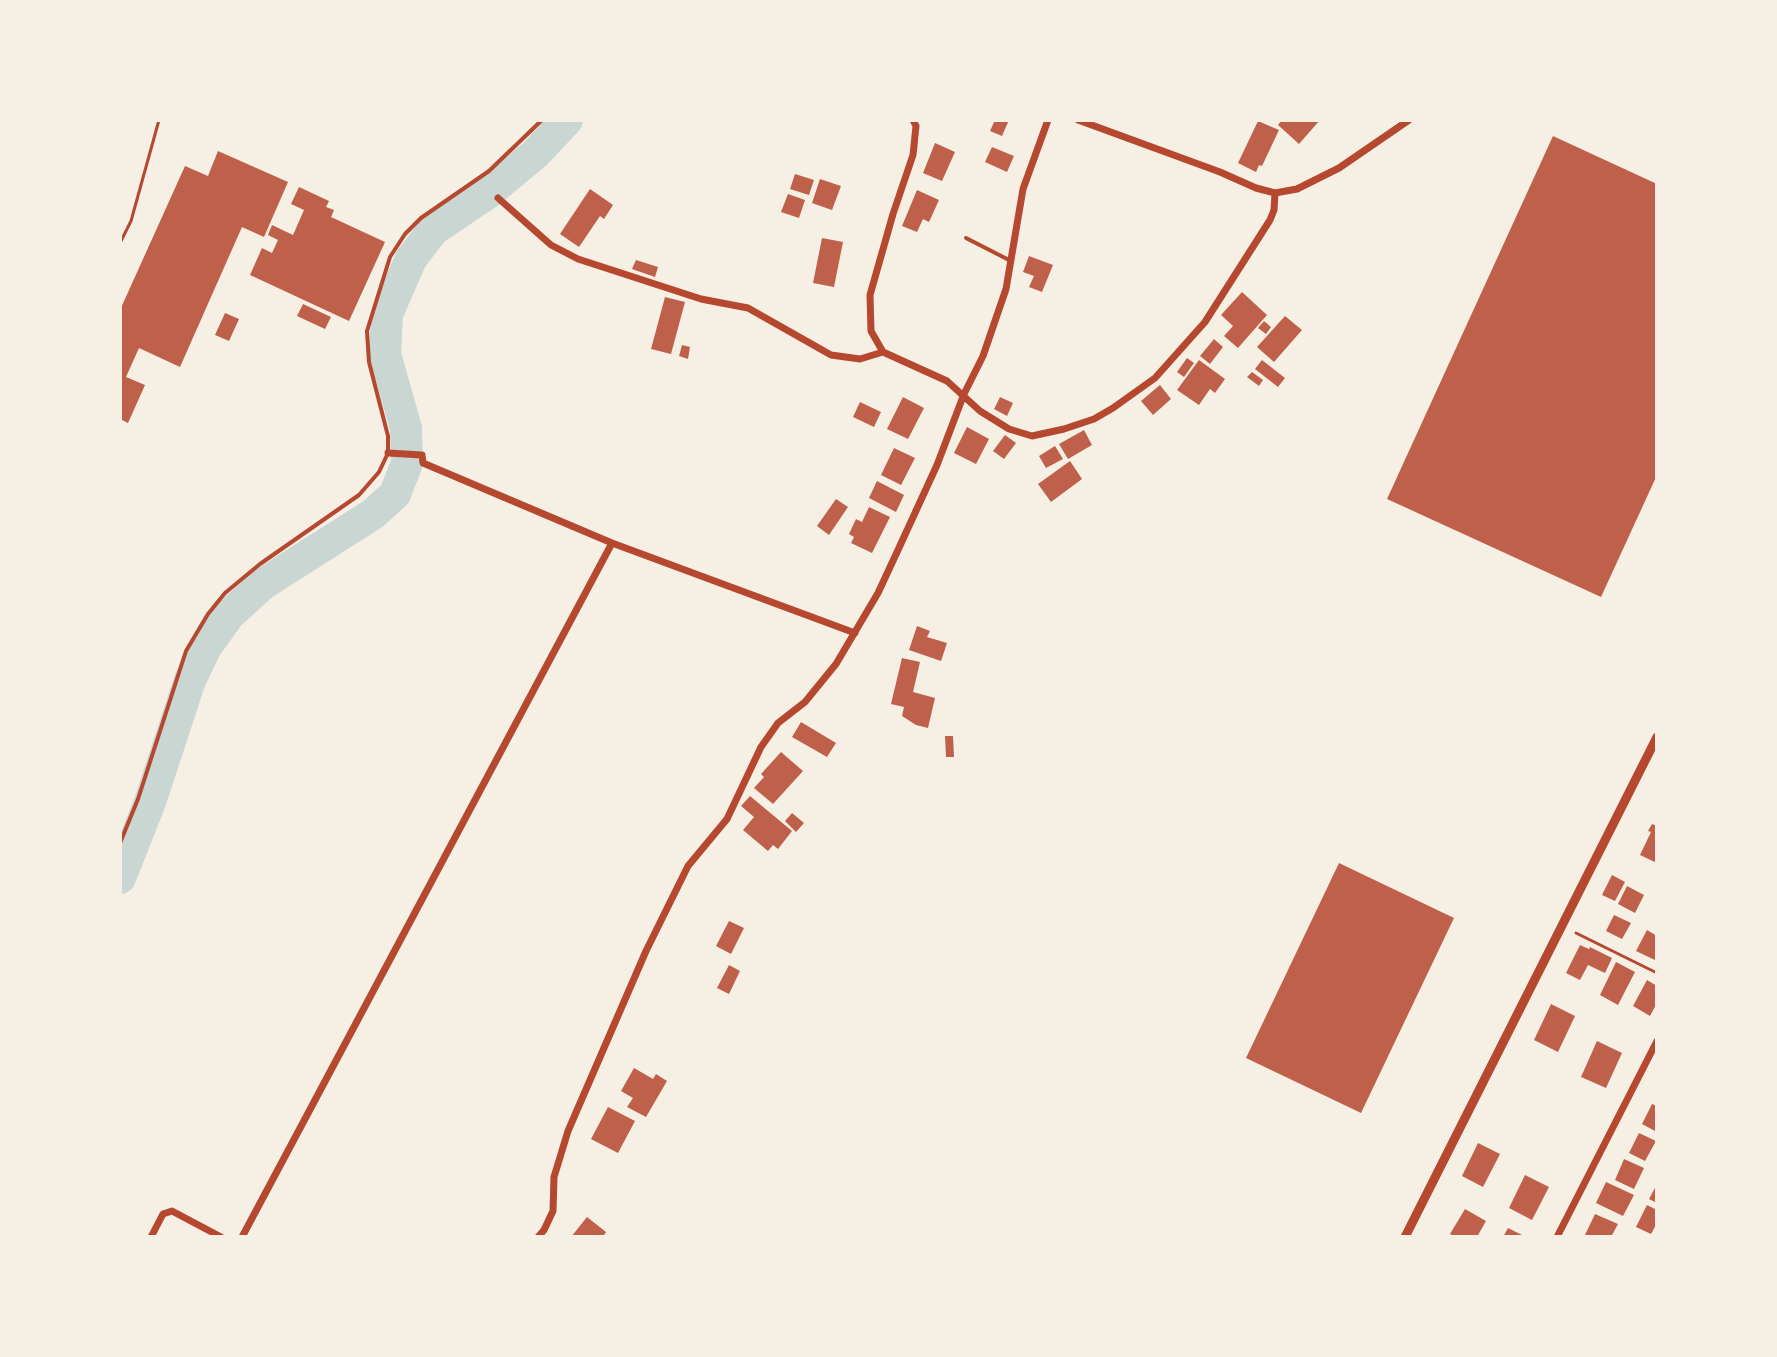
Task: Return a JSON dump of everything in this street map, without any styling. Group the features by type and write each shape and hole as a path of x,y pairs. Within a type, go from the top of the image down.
{"street":[{"path":"913,120 916,126 913,155 870,295 871,331 883,352 947,381 980,411 1009,429 1032,436 1094,419 1155,378 1205,322 1270,220 1275,193"},
{"path":"538,1237 553,1211 554,1177 568,1131 646,951 688,866 727,819 761,747 778,723 805,702 836,664 878,593 905,536 988,342 1006,289 1023,189 1048,120"},
{"path":"1078,120 1275,193 1297,189 1339,168 1409,120"},
{"path":"498,198 551,245 578,259 701,299 748,308 831,355 860,359 883,352"},
{"path":"391,454 422,455 423,463 612,543 855,633"},
{"path":"242,1237 612,543"},
{"path":"1405,1237 1657,737"},
{"path":"1557,1237 1657,1041"},
{"path":"151,1237 163,1214 172,1211 221,1237"}],"lane":[{"path":"120,843 138,799 186,651 208,614 225,593 260,564 359,495 391,454 369,362 367,331 390,257 405,234 421,218 489,171 542,120"},
{"path":"966,238 1011,262"}],"path":[{"path":"120,243 131,221 159,120"},
{"path":"1576,933 1657,973"}],"building":[{"path":"995,120 1009,120 1002,136 990,131"},
{"path":"1282,120 1320,120 1299,144 1278,125"},
{"path":"1258,121 1279,130 1256,172 1238,163"},
{"path":"1553,136 1657,184 1657,475 1601,597 1387,499"},
{"path":"935,143 955,152 942,181 923,173"},
{"path":"992,147 1014,156 1007,172 985,162"},
{"path":"218,151 288,182 264,237 242,227 180,367 139,348 126,377 145,385 128,423 120,419 120,310 185,166 208,176"},
{"path":"795,174 814,180 809,195 790,189"},
{"path":"820,179 841,186 832,210 812,203"},
{"path":"299,187 329,201 326,207 334,210 331,217 385,242 349,321 250,275 262,248 272,253 278,240 268,235 272,225 293,235 304,210 291,204"},
{"path":"590,189 613,205 604,219 600,216 579,247 560,234"},
{"path":"917,190 939,200 929,222 923,219 917,232 902,226"},
{"path":"788,194 805,200 799,218 781,212"},
{"path":"822,238 843,242 834,287 813,283"},
{"path":"1029,256 1053,265 1042,292 1029,287 1034,276 1023,272"},
{"path":"636,260 658,267 655,277 632,269"},
{"path":"1242,292 1267,315 1238,348 1224,336 1233,326 1221,315"},
{"path":"665,297 685,302 671,354 651,349"},
{"path":"303,304 331,317 325,329 297,316"},
{"path":"225,313 239,319 229,341 215,335"},
{"path":"1285,316 1302,330 1274,362 1257,347"},
{"path":"1264,321 1271,327 1266,334 1258,328"},
{"path":"1214,339 1223,347 1210,364 1200,356"},
{"path":"682,345 690,347 688,359 679,356"},
{"path":"1187,358 1194,363 1184,377 1177,372"},
{"path":"1199,360 1225,379 1215,393 1210,389 1199,405 1177,390"},
{"path":"1262,360 1285,378 1278,387 1255,369"},
{"path":"1252,372 1263,380 1259,386 1247,377"},
{"path":"1160,385 1171,399 1153,415 1141,401"},
{"path":"903,397 924,408 908,439 887,429"},
{"path":"1000,397 1013,403 1007,416 994,409"},
{"path":"860,402 881,412 874,427 853,417"},
{"path":"967,427 989,439 976,464 954,453"},
{"path":"1084,430 1092,445 1068,459 1059,444"},
{"path":"1005,435 1016,443 1004,459 993,451"},
{"path":"1055,446 1063,459 1046,468 1039,456"},
{"path":"894,448 915,458 901,485 881,475"},
{"path":"1070,461 1082,479 1051,502 1038,484"},
{"path":"877,481 904,495 896,512 869,498"},
{"path":"836,499 848,507 829,535 817,526"},
{"path":"869,507 890,517 872,553 851,543 854,537 849,534 856,519 862,522"},
{"path":"917,626 930,631 927,637 947,643 941,661 909,650"},
{"path":"902,658 920,662 913,692 935,698 928,728 902,716 904,707 891,704"},
{"path":"801,722 836,743 827,757 792,737"},
{"path":"945,736 953,736 954,757 946,757"},
{"path":"781,752 803,771 773,804 754,788 764,777 761,774"},
{"path":"750,796 792,831 778,849 773,845 768,851 743,830 754,817 741,806"},
{"path":"792,813 804,823 796,832 785,821"},
{"path":"1652,824 1657,826 1657,863 1640,855"},
{"path":"1339,863 1454,918 1361,1113 1246,1058"},
{"path":"1612,875 1625,882 1615,901 1602,895"},
{"path":"1627,886 1644,895 1635,913 1618,904"},
{"path":"1614,915 1631,923 1622,939 1606,931"},
{"path":"729,921 744,928 731,954 716,946"},
{"path":"1647,930 1657,936 1657,961 1636,951"},
{"path":"1580,945 1612,958 1605,973 1588,965 1580,980 1566,973"},
{"path":"1616,962 1635,972 1618,1005 1600,995"},
{"path":"729,965 740,971 729,994 717,988"},
{"path":"1647,980 1657,986 1657,1003 1650,1016 1633,1006"},
{"path":"1551,1004 1575,1016 1558,1052 1534,1040"},
{"path":"1597,1041 1622,1053 1606,1088 1581,1077"},
{"path":"634,1068 653,1079 656,1074 667,1081 646,1117 627,1107 633,1098 621,1091"},
{"path":"1652,1104 1657,1106 1657,1132 1642,1124"},
{"path":"608,1107 635,1121 618,1153 591,1139"},
{"path":"1639,1133 1656,1141 1645,1161 1629,1153"},
{"path":"1478,1143 1500,1154 1483,1187 1462,1176"},
{"path":"1624,1159 1644,1168 1634,1189 1615,1180"},
{"path":"1525,1175 1549,1187 1532,1220 1509,1208"},
{"path":"1606,1182 1634,1195 1623,1216 1596,1203"},
{"path":"1657,1184 1657,1203 1649,1199"},
{"path":"1647,1205 1657,1210 1657,1223 1651,1234 1636,1227"},
{"path":"1465,1209 1486,1221 1477,1237 1450,1234"},
{"path":"1595,1214 1618,1224 1611,1237 1584,1237"},
{"path":"587,1217 606,1232 603,1237 571,1237"},
{"path":"1508,1228 1526,1237 1503,1237"}],"waterway":[{"path":"120,878 150,802 190,680 206,647 229,615 263,584 373,514 395,494 407,463 406,428 385,354 387,314 411,259 433,230 488,193 535,154 567,120"}]}
